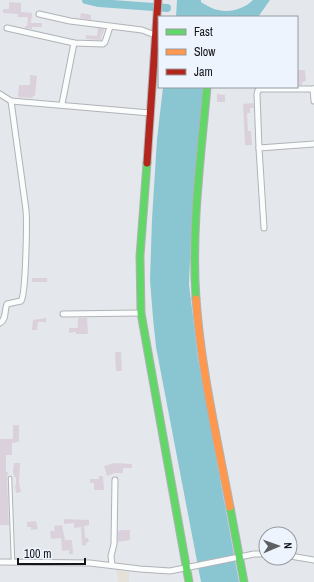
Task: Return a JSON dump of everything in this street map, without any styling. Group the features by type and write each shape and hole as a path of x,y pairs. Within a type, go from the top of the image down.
{"main road":[{"path":"158,0 140,256 141,313 189,568 189,582"},
{"path":"207,88 196,212 194,272 195,288 198,327 206,382 244,582"}],"street":[{"path":"39,14 110,27 155,32"},
{"path":"7,28 74,43 103,44 110,27"},
{"path":"62,104 74,43"},
{"path":"264,228 259,148 258,90 313,89 314,101"},
{"path":"0,94 11,101 62,104 150,113"},
{"path":"0,322 5,318 7,304 21,301 25,282 27,222 11,101"},
{"path":"259,148 314,144"},
{"path":"63,314 141,313"},
{"path":"112,565 111,556 114,544 115,480"},
{"path":"0,562 80,562 163,572 258,554"},
{"path":"298,557 314,560"}],"lane":[{"path":"10,478 13,562"}],"shaded area":[{"path":"116,570 129,572 129,582 118,582"}],"water":[{"path":"177,0 201,0 201,2 214,9 232,11 241,8 253,0 270,0 259,16 176,16"},
{"path":"163,88 203,88 191,238 189,284 198,359 239,582 201,582 156,347 150,280 157,139"}],"building":[{"path":"9,2 21,3 21,12 32,13 31,23 42,23 42,27 32,27 32,29 25,28 25,26 27,26 28,17 17,17 18,14 3,13 3,9 9,9"},
{"path":"81,13 91,15 91,20 80,18"},
{"path":"98,28 104,29 101,40 86,39 86,35 97,36"},
{"path":"298,70 305,70 306,81 302,82 302,85 298,85"},
{"path":"30,75 37,76 35,96 33,96 33,98 18,97 19,85 30,85"},
{"path":"217,94 225,95 225,102 217,102"},
{"path":"253,103 254,108 250,108 250,113 247,113 248,131 251,131 252,145 245,145 243,104"},
{"path":"32,278 47,278 47,282 32,282"},
{"path":"46,318 46,322 38,322 37,330 32,330 33,320"},
{"path":"78,318 87,318 88,334 76,334 76,332 69,333 69,328 77,328"},
{"path":"115,352 121,352 122,371 116,371"},
{"path":"13,425 19,425 19,442 12,443 12,455 6,455 6,472 8,472 9,525 0,525 0,439 13,439"},
{"path":"14,463 20,463 19,482 21,492 16,493 16,477 14,477 13,472"},
{"path":"114,463 132,464 132,468 123,468 123,473 115,473 107,476 104,466"},
{"path":"99,476 103,476 104,490 94,490 94,483 90,483 90,479 99,479"},
{"path":"64,519 89,520 89,525 84,526 85,538 88,538 89,542 86,543 86,545 82,546 81,527 74,528 74,523 64,524"},
{"path":"36,521 38,529 31,530 31,527 27,527 27,522"},
{"path":"62,525 65,540 72,540 73,554 69,554 69,550 62,551 61,538 51,539 50,531 55,531 54,526"},
{"path":"130,530 130,540 118,542 118,531"}],"waterway":[{"path":"86,0 99,3 167,8"}],"traffic: fast":[{"path":"196,299 196,220 207,88"},
{"path":"147,163 140,256 141,313 189,582"},
{"path":"230,507 244,582"}],"traffic: slow":[{"path":"196,299 198,325 206,377 230,507"}],"traffic: jam":[{"path":"147,163 158,0"}]}
